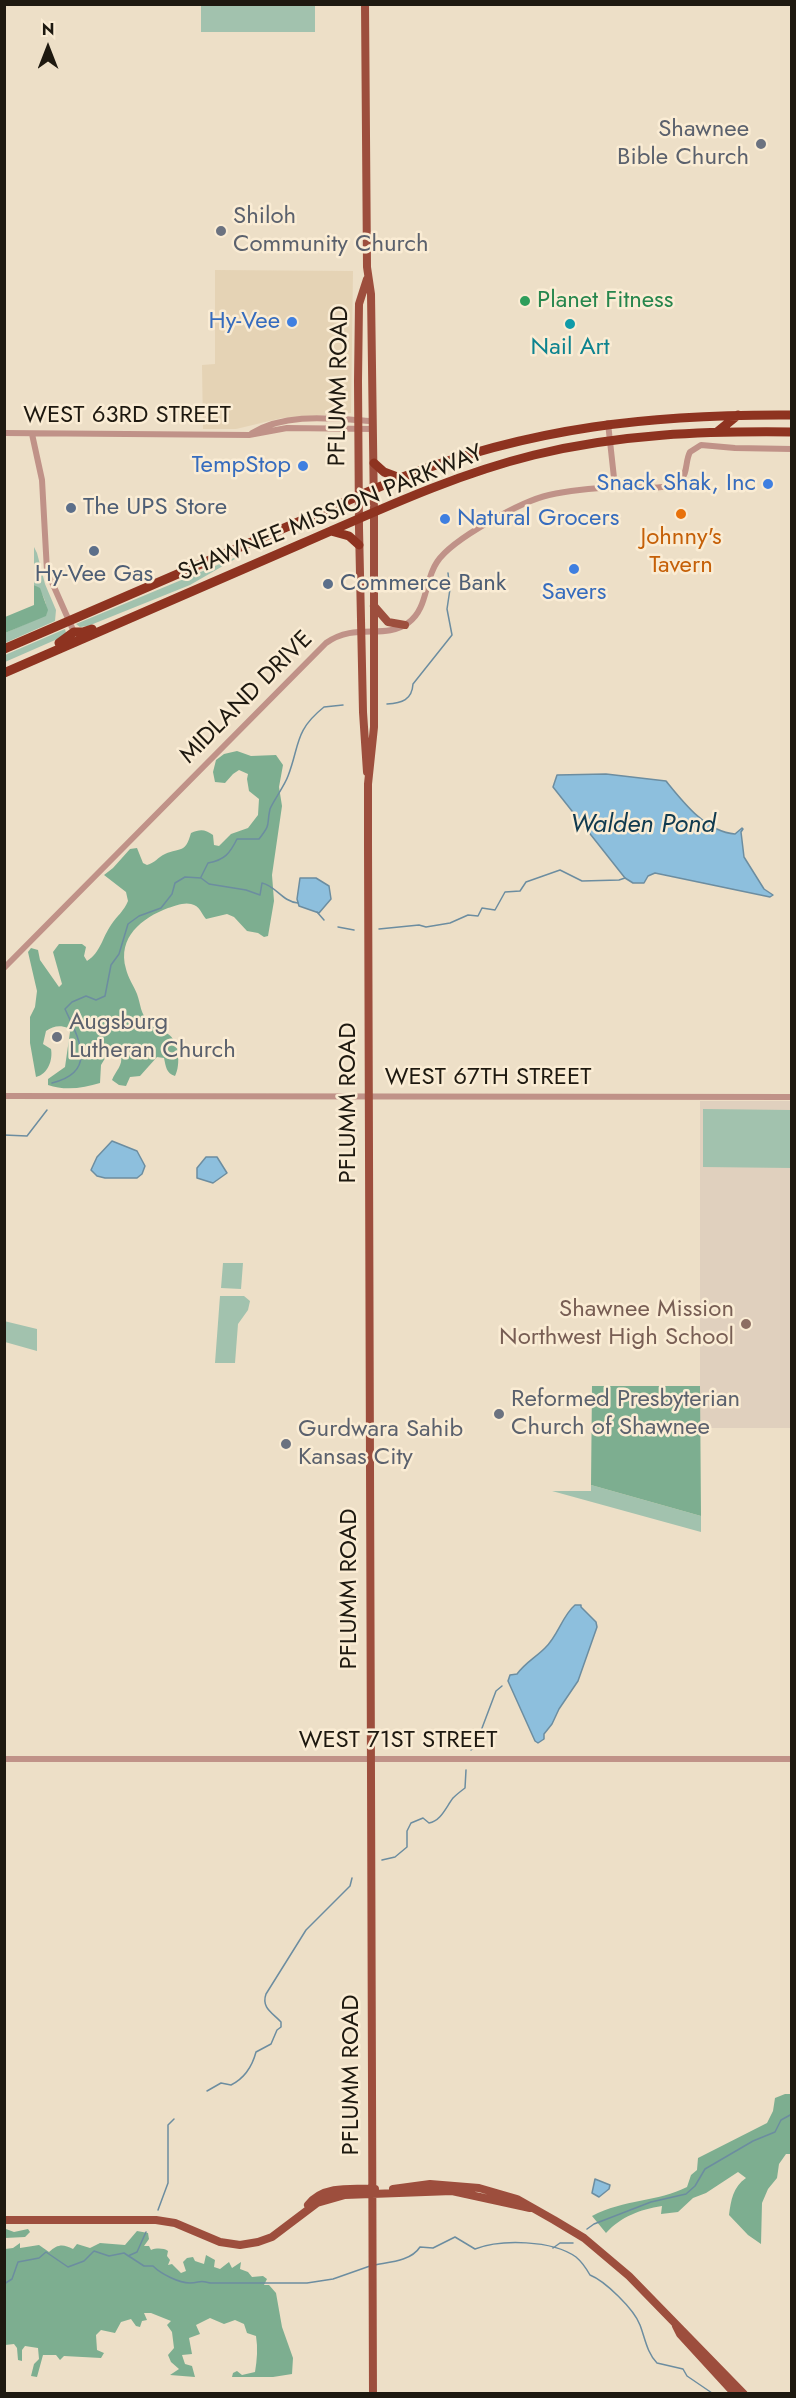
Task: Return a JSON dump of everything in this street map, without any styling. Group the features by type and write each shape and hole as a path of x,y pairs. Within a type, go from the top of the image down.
{"highway":[{"path":"717,432 738,415"},
{"path":"746,432 768,415"},
{"name":"SHAWNEE MISSION PARKWAY","path":"4,649 400,478 504,443 608,423 681,416 792,415"},
{"name":"SHAWNEE MISSION PARKWAY","path":"4,672 374,512 430,489 496,467 533,456 610,440 676,433 792,432"},
{"path":"374,463 384,472 400,478"},
{"path":"331,531 349,536 359,544"},
{"path":"4,672 63,641 74,632 83,632 151,609"}],"main road":[{"name":"PFLUMM ROAD","path":"364,4 368,278 371,294 374,463 374,727 368,784 373,2394"},
{"name":"PFLUMM ROAD","path":"368,278 359,304 358,424 364,750 368,784"},
{"path":"374,606 385,620 405,624"},
{"path":"4,2220 156,2220 175,2223 220,2242 240,2245 272,2237 284,2230 304,2211 333,2197 372,2192 405,2194 434,2190 452,2191 530,2208 584,2238 609,2258 729,2384 744,2394"},
{"path":"729,2384 735,2394"}],"street":[{"name":"WEST 63RD STREET","path":"4,433 249,435 272,423 286,420 373,425"},
{"path":"608,423 615,487"},
{"path":"32,434 42,480 47,572 74,632"},
{"path":"405,624 417,615 422,606 431,573 445,553 465,538 536,499 551,494 615,487 674,485 683,477 690,452 700,445 735,448 792,448"},
{"name":"MIDLAND DRIVE","path":"4,968 326,643 345,633 390,630 405,624"},
{"name":"WEST 67TH STREET","path":"4,1096 792,1096"},
{"name":"WEST 71ST STREET","path":"4,1759 792,1760"}],"shaded area":[{"path":"215,270 353,271 351,413 282,418 236,429 203,429 202,365 215,364"},
{"name":"Shawnee Mission Northwest High School","path":"700,1101 791,1101 791,1428 700,1428"}],"green space":[{"path":"201,5 315,5 315,32 201,32"},
{"path":"34,547 45,584 56,610 55,621 5,643 5,633 46,615 47,607 44,598 34,585"},
{"path":"234,558 190,585 88,626 80,627 76,624"},
{"path":"34,585 40,588 48,610 46,616 5,633 5,617 34,605"},
{"path":"65,629 66,633 62,637 5,662 5,655"},
{"path":"237,751 251,756 276,755 283,765 279,787 282,806 272,875 274,901 268,936 264,937 247,931 234,917 227,914 206,919 196,906 188,904 179,904 149,917 128,938 124,958 128,976 146,1019 153,1027 172,1037 175,1042 178,1060 175,1076 168,1071 164,1058 157,1057 140,1076 130,1077 126,1086 119,1085 112,1080 121,1062 121,1055 115,1053 107,1055 101,1065 100,1083 74,1088 48,1085 48,1079 65,1067 70,1032 68,1028 59,1026 46,1031 43,1044 51,1049 51,1058 47,1070 36,1077 30,1043 30,1017 35,1007 37,991 28,952 31,948 38,950 40,960 59,987 62,984 53,952 59,944 82,944 86,947 84,956 87,961 98,949 111,925 126,905 128,901 126,892 104,875 130,849 137,848 143,863 147,865 165,854 182,849 187,844 191,833 202,830 210,833 213,835 214,845 219,846 231,834 248,828 258,815 259,799 249,791 248,774 239,770 225,783 215,782 213,772 216,760 224,754"},
{"path":"703,1109 791,1110 791,1168 703,1167"},
{"path":"223,1263 243,1263 241,1289 221,1288"},
{"path":"220,1296 244,1296 250,1301 248,1310 238,1324 235,1363 215,1363"},
{"path":"4,1321 37,1329 37,1351 5,1342"},
{"path":"592,1386 700,1386 701,1516 591,1485"},
{"path":"591,1485 701,1516 701,1532 552,1491 591,1491"},
{"path":"791,2094 791,2154 786,2154 779,2164 777,2178 768,2189 762,2203 761,2244 748,2235 729,2215 735,2190 746,2178 738,2172 706,2193 693,2198 678,2212 661,2214 662,2206 646,2210 625,2218 606,2233 592,2216 616,2206 676,2192 687,2187 691,2175 697,2170 698,2158 767,2123 773,2111 775,2098"},
{"path":"6,2229 14,2232 28,2229 30,2232 25,2237 5,2238"},
{"path":"137,2231 148,2233 149,2239 144,2246 149,2246 151,2250 168,2251 167,2256 170,2260 168,2265 172,2264 181,2273 186,2271 183,2262 187,2258 193,2257 195,2261 204,2264 206,2255 215,2260 214,2267 220,2269 229,2262 232,2268 241,2262 240,2269 248,2272 252,2277 263,2276 267,2279 264,2285 269,2285 276,2293 282,2327 293,2358 292,2374 273,2377 232,2377 237,2371 242,2375 255,2372 256,2336 247,2333 244,2324 235,2320 224,2324 210,2318 196,2325 200,2334 189,2338 192,2354 182,2355 185,2364 192,2366 195,2377 170,2375 179,2369 171,2362 168,2355 174,2348 172,2332 167,2325 171,2321 151,2313 144,2313 147,2320 142,2321 140,2327 136,2326 131,2319 121,2322 115,2333 101,2330 96,2335 97,2350 104,2353 101,2358 64,2356 60,2360 56,2355 43,2355 37,2377 31,2376 34,2364 39,2359 38,2348 25,2346 22,2350 22,2361 18,2360 17,2348 14,2344 5,2345 5,2249 13,2248 20,2243 20,2248 39,2245 49,2252 61,2246 73,2249 77,2244 90,2248 100,2243 125,2245"}],"water":[{"name":"Walden Pond","path":"606,774 666,781 696,815 714,828 735,834 742,828 744,857 764,889 773,895 770,897 655,873 648,876 644,883 633,883 625,878 553,787 557,775"},
{"path":"300,878 316,878 329,886 331,899 319,913 299,906 297,899"},
{"path":"112,1141 137,1151 145,1166 142,1174 137,1178 105,1178 97,1176 91,1170 97,1157"},
{"path":"206,1157 217,1157 227,1173 213,1183 197,1178 197,1168"},
{"path":"575,1605 581,1605 596,1622 597,1627 578,1681 544,1734 544,1739 538,1743 535,1741 508,1681 510,1675 517,1674 549,1643"},
{"path":"595,2179 610,2185 609,2189 599,2197 592,2193"}],"waterway":[{"path":"387,704 405,700 411,694 413,684 452,635 447,609 450,589 448,573"},
{"path":"201,877 208,863 226,855 237,839 259,839 267,827 271,806 288,776 299,739 307,724 324,707 343,705"},
{"path":"379,929 419,925 426,927 450,923 468,915 478,916 482,908 495,910 505,892 520,891 526,882 560,870 582,881 625,878"},
{"path":"52,1083 66,1078 75,1071 80,1063 79,1043 65,1009 72,1002 86,996 96,1000 105,996 111,965 119,954 128,924 139,916 161,908 172,894 175,883 185,877 201,878 209,884 246,890 260,895 262,883 288,900 298,903"},
{"path":"317,912 324,920"},
{"path":"338,927 354,930"},
{"path":"4,1135 27,1136 47,1110"},
{"path":"471,1750 476,1744 496,1691 502,1686"},
{"path":"382,1860 395,1857 407,1847 407,1831 411,1823 423,1818 429,1823 440,1817 453,1798 465,1788 466,1770"},
{"path":"207,2091 221,2083 231,2085 236,2082 247,2072 256,2052 271,2044 277,2030 281,2027 281,2022 266,2007 266,1994 306,1930 350,1886 352,1878"},
{"path":"587,2229 594,2224 651,2202 686,2194 695,2186 705,2169 753,2141 775,2132 781,2120 792,2114"},
{"path":"158,2210 168,2183 168,2125 174,2119"},
{"path":"128,2256 137,2252 146,2232"},
{"path":"375,2265 406,2258 420,2247 433,2248 455,2237 475,2249 498,2244 526,2243 566,2251 576,2257 590,2275 611,2289 632,2311 657,2363 683,2369 687,2376 712,2393"},
{"path":"553,2248 560,2243 573,2243"},
{"path":"4,2284 12,2279 18,2262 39,2258 46,2252 68,2267 84,2261 94,2251 109,2256 124,2253 144,2266 153,2266 170,2278 190,2283 201,2281 210,2283 307,2283 333,2279 370,2266"}],"place":[{"name":"Shawnee Bible Church","path":"761,144"},
{"name":"Shiloh Community Church","path":"221,231"},
{"name":"Planet Fitness","path":"525,301"},
{"name":"Hy-Vee","path":"292,322"},
{"name":"Nail Art","path":"570,324"},
{"name":"TempStop","path":"303,466"},
{"name":"Snack Shak, Inc","path":"768,484"},
{"name":"The UPS Store","path":"71,508"},
{"name":"Johnny's Tavern","path":"681,514"},
{"name":"Natural Grocers","path":"445,519"},
{"name":"Hy-Vee Gas","path":"94,551"},
{"name":"Savers","path":"574,569"},
{"name":"Commerce Bank","path":"328,584"},
{"name":"Augsburg Lutheran Church","path":"57,1037"},
{"name":"Shawnee Mission Northwest High School","path":"746,1324"},
{"name":"Reformed Presbyterian Church of Shawnee","path":"499,1414"},
{"name":"Gurdwara Sahib Kansas City","path":"286,1444"}]}
